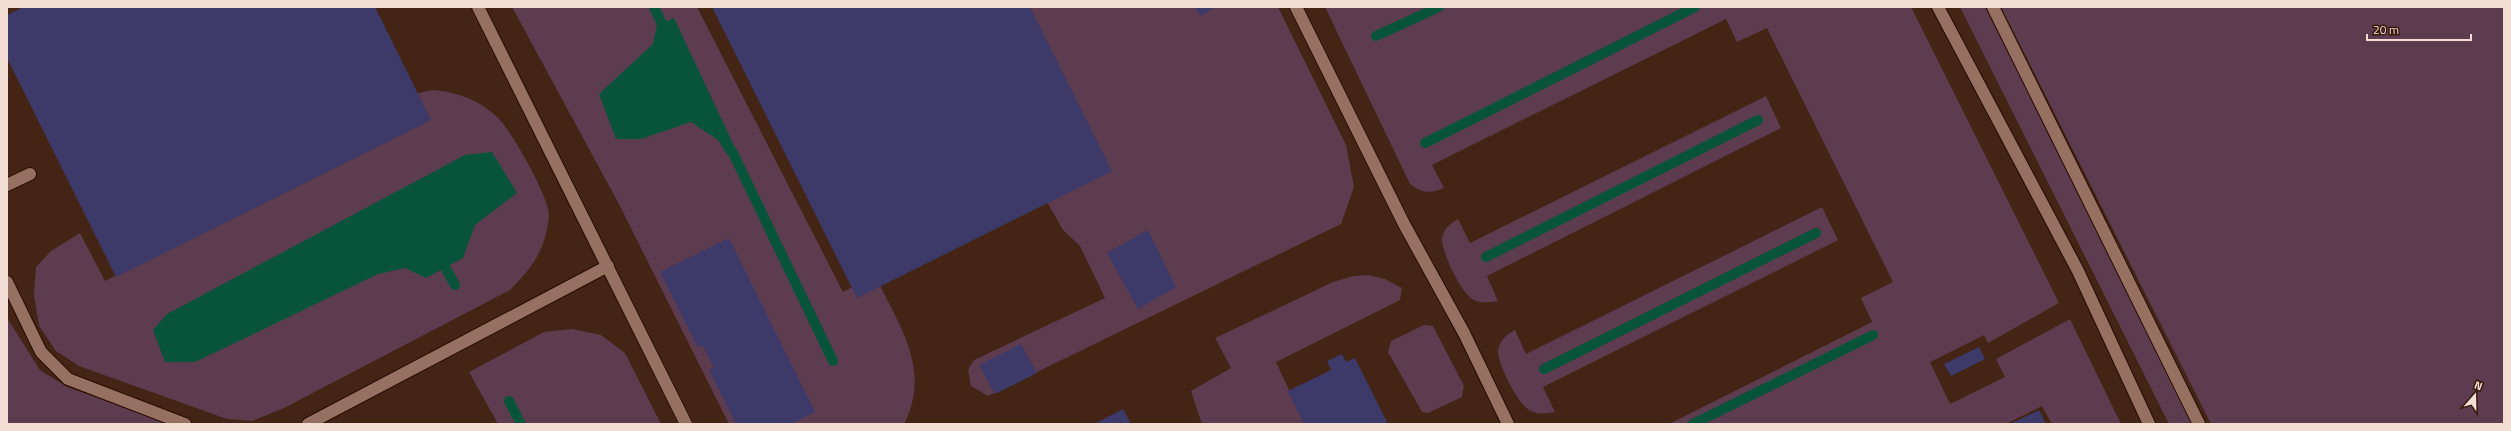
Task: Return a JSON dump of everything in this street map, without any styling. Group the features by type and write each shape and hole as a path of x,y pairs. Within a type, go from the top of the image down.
{"lane":[{"path":"478,7 686,424"},
{"path":"1296,7 1404,224 1464,334 1508,424"},
{"path":"1938,7 2078,271 2150,424"},
{"path":"1993,7 2199,424"},
{"path":"7,185 30,174"},
{"path":"308,424 608,266"},
{"path":"7,282 41,352 68,380 185,424"}],"shaded area":[{"path":"512,7 697,7 843,292 875,275 894,312 909,348 915,385 912,404 904,424 729,424 620,206"},
{"path":"1015,7 1278,7 1346,145 1354,187 1341,224 988,396 971,386 968,370 974,360 1105,298 1080,246 1063,230 1040,190"},
{"path":"1325,7 1911,7 2059,303 1988,343 1984,335 1930,362 1950,404 2005,377 1996,359 2070,319 2121,424 2052,424 2042,406 2006,424 1669,424 1872,322 1861,298 1893,282 1767,28 1737,42 1726,19 1432,165 1444,188 1426,192 1410,184"},
{"path":"1960,7 1985,7 2194,424 2169,424"},
{"path":"2001,7 2504,7 2504,424 2211,424"},
{"path":"674,18 736,150 727,154 718,140 691,122 641,139 616,139 599,94 653,44 657,25"},
{"path":"433,90 468,98 484,106 498,118 512,136 544,196 549,217 541,249 525,274 510,290 284,408 252,421 227,419 79,366 56,351 39,326 34,295 36,267 51,251 80,233 105,281 422,123 409,95"},
{"path":"1766,96 1781,128 1487,276 1498,301 1483,302 1474,300 1469,297 1459,282 1445,254 1442,240 1445,230 1458,219 1470,243"},
{"path":"492,152 517,193 475,225 463,258 426,278 405,268 378,274 195,362 165,362 153,330 167,314 465,155"},
{"path":"1822,207 1838,240 1543,387 1555,412 1540,413 1531,411 1526,408 1515,393 1501,365 1498,351 1506,336 1515,330 1526,354"},
{"path":"1367,275 1385,279 1402,288 1400,300 1276,362 1305,424 1202,424 1191,391 1231,368 1215,338 1333,282 1353,276"},
{"path":"7,318 40,370 67,387 172,424 7,424"},
{"path":"1424,325 1433,326 1464,386 1462,397 1428,413 1422,412 1388,352 1391,341"},
{"path":"572,329 601,335 625,353 661,424 498,424 469,372 544,332"}],"building":[{"path":"23,7 375,7 431,120 116,277 7,58 7,15"},
{"path":"712,7 1030,7 1112,171 857,298"},
{"path":"1195,7 1216,7 1200,16"},
{"path":"1148,230 1176,287 1138,309 1107,253"},
{"path":"729,238 815,412 791,424 736,424 709,370 714,368 703,346 698,348 660,272"},
{"path":"1021,344 1037,373 995,394 979,365"},
{"path":"1979,347 1985,359 1951,376 1944,364"},
{"path":"1342,354 1346,362 1355,358 1388,424 1304,424 1288,391 1331,370 1327,361"},
{"path":"1123,409 1131,424 1094,424"},
{"path":"2039,410 2046,424 2010,424"}],"waterway":[{"path":"654,7 662,24"},
{"path":"1376,36 1439,7"},
{"path":"1425,143 1695,7"},
{"path":"1486,257 1758,120"},
{"path":"732,151 833,361"},
{"path":"1544,369 1816,233"},
{"path":"445,267 455,285"},
{"path":"1693,424 1873,335"},
{"path":"509,401 521,424"}]}
